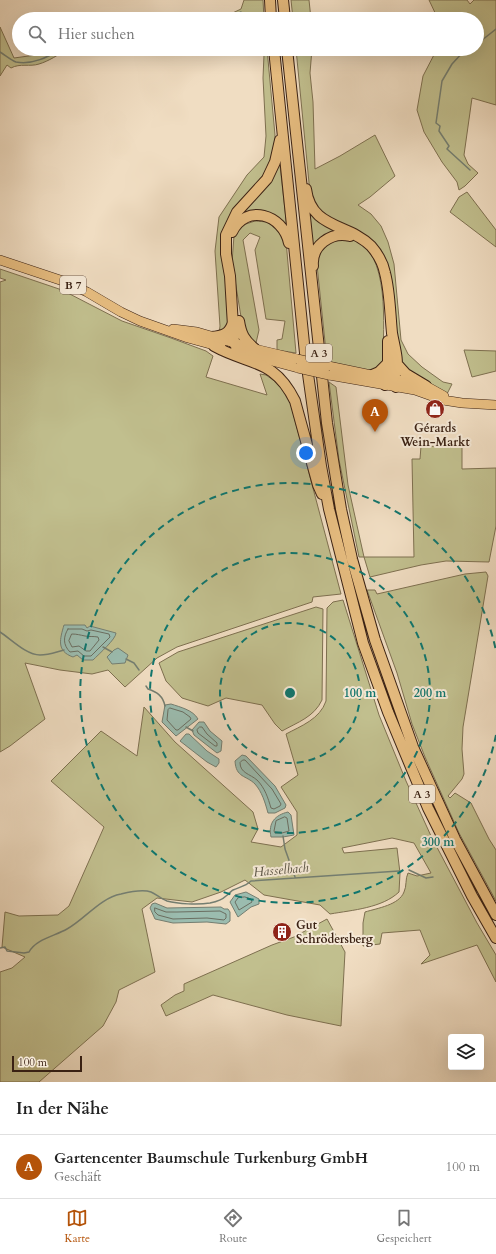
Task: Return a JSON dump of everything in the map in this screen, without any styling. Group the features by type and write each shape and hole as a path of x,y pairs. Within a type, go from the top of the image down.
{"highway":[{"path":"270,0 271,12"},
{"path":"283,0 284,12"},
{"name":"A 3","path":"275,56 311,399 329,509 363,643 388,712 428,808 472,896 496,938"},
{"name":"A 3","path":"288,56 327,423 336,479 352,559 375,640 398,708 416,754 455,839 496,915"},
{"path":"241,352 234,343 230,276 226,254 226,235 237,212 267,179 275,162 282,128"},
{"path":"297,151 303,158 307,194 310,203 317,213 329,223 354,234 365,241 382,263 386,279 393,363 391,382"},
{"path":"255,349 246,342 240,332 232,276 229,247 232,232 238,224 246,218 256,215 268,217 278,222 288,238 298,283"},
{"path":"311,284 314,273 313,262 315,253 319,246 330,237 343,234 348,235 370,249 377,261 384,283 393,363 406,374 424,385"},
{"path":"233,322 231,329 226,334 212,341 225,352 254,361 267,368 275,373 289,389 295,401 318,486 329,509"},
{"path":"372,375 380,372 393,363"}],"main road":[{"name":"B 7","path":"0,260 66,282 87,292 132,318 164,329 187,330 241,352 391,382 424,385 450,400"},
{"name":"B 7","path":"212,341 234,343 297,363"},
{"name":"B 7","path":"328,370 372,375 408,389 443,400 469,404 496,405"},
{"path":"408,389 411,385 424,385"}],"shaded area":[{"path":"244,0 263,0 264,12 235,12 241,9"},
{"path":"291,0 309,0 310,12 292,12"},
{"path":"429,0 467,0 470,4 474,0 496,0 496,105 472,98 464,155 468,164 478,173 459,190 457,182 442,162 424,132 417,110 423,76 433,56 484,56 484,12 435,12"},
{"path":"0,27 14,58 28,56 56,56 39,64 11,68 7,65 0,76"},
{"path":"264,56 268,56 275,135 274,153 263,178 228,224 228,323 227,328 219,334 220,326 215,251 219,217 247,175 264,157 266,136 263,78"},
{"path":"297,56 311,56 310,73 313,102 315,169 375,135 395,176 358,205 371,214 381,226 388,242 394,264 401,340 408,354 422,367 443,382 452,384 447,394 402,369 381,257 317,209 310,193"},
{"path":"279,157 287,228 275,215 236,221"},
{"path":"467,192 496,230 496,247 450,212 459,197"},
{"path":"309,203 343,232 313,251"},
{"path":"255,221 267,222 274,225 286,241 296,353 277,350 277,340 282,339 285,321 266,319 255,250 260,237 250,233 243,240 259,330 256,343 244,335 232,262 234,236 239,229 246,224"},
{"path":"337,238 352,239 365,246 373,258 379,274 382,292 384,330 383,362 373,371 358,369 327,361 317,265 322,249"},
{"path":"0,269 62,290 122,321 206,351 213,356 206,377 267,395 260,374 266,375 287,390 341,594 313,597 312,602 177,647 157,658 125,687 108,670 92,674 60,670 25,663 45,719 0,752 0,282 6,280 0,278"},
{"path":"464,350 496,351 496,371 472,377"},
{"path":"329,382 336,387 348,485 364,557 359,557 339,460"},
{"path":"421,446 462,447 462,469 496,468 496,526 489,562 446,561 421,565 370,577 364,557 414,557 412,459 420,459"},
{"path":"486,572 488,576 463,727 462,749 464,774 462,779 448,796 450,798 455,793 471,803 496,850 496,901 459,833 425,757 412,724 397,673 367,590 375,590 377,594 465,574"},
{"path":"343,600 379,715 406,781 431,836 477,923 496,955 496,982 477,945 421,964 430,955 420,930 382,933 380,944 363,946 363,923 365,912 388,905 398,900 405,890 408,873 417,876 431,873 414,843 392,838 342,848 344,853 397,848 400,873 399,892 384,902 367,908 330,914 320,905 264,895 245,880 221,892 192,902 157,898 142,909 155,972 119,990 116,1002 103,1026 39,1082 0,1082 0,972 12,968 25,957 2,947 5,912 19,916 58,915 69,906 104,827 51,781 101,731 137,756 144,707 175,742 253,812 258,829 251,842 281,847 297,835 297,812 281,787 298,775 286,734 304,725 315,717 326,701 327,608 333,602"},
{"path":"316,607 323,609 322,700 315,711 310,715 282,731 275,724 262,705 226,698 208,706 182,698 166,681 159,663 178,652"},
{"path":"327,919 345,952 341,1026 287,1015 213,995 166,1016 161,1005 175,995 184,991 184,984 272,945 294,937"}],"water":[{"path":"64,625 85,625 87,628 90,626 116,633 110,643 93,660 83,660 77,655 73,657 62,648 61,635"},
{"path":"118,648 128,655 125,663 112,664 107,657"},
{"path":"171,704 190,711 198,719 176,736 162,722 165,705"},
{"path":"199,722 204,722 210,731 222,741 221,751 217,753 194,735 192,730"},
{"path":"186,734 189,734 207,751 219,759 219,763 216,767 207,762 180,741"},
{"path":"242,755 246,756 275,786 286,805 285,808 275,813 268,813 260,790 252,781 242,776 237,770 235,761"},
{"path":"288,812 291,815 294,835 271,837 270,832 274,820 279,815"},
{"path":"246,892 259,899 259,904 251,907 238,917 230,902 235,895"},
{"path":"155,903 167,908 221,907 228,909 230,912 230,921 226,924 207,922 173,923 155,919 150,908 152,904"}],"waterway":[{"path":"484,38 496,29"},
{"path":"0,52 10,59 22,63 34,61 48,56"},
{"path":"459,56 452,64 442,81 436,123 440,126 439,131 449,146 447,149 470,170"},
{"path":"0,632 24,650 35,654 40,655 64,650"},
{"path":"103,647 112,652"},
{"path":"126,659 134,663 139,670"},
{"path":"146,686 148,689 159,695 165,706"},
{"path":"186,727 193,731"},
{"path":"283,836 285,849 295,877"},
{"name":"Hasselbach","path":"409,870 426,878 433,877"},
{"name":"Hasselbach","path":"0,948 5,947 7,951 24,953 29,952 36,944 74,925 99,904 113,896 128,892 148,891 172,902 205,904 220,900 233,890 251,881 399,871"}],"place":[{"name":"Gérards Wein-Markt","path":"435,409"},
{"name":"Gartencenter Baumschule Turkenburg GmbH","path":"375,432"},
{"name":"Gut Schrödersberg","path":"282,932"}]}
